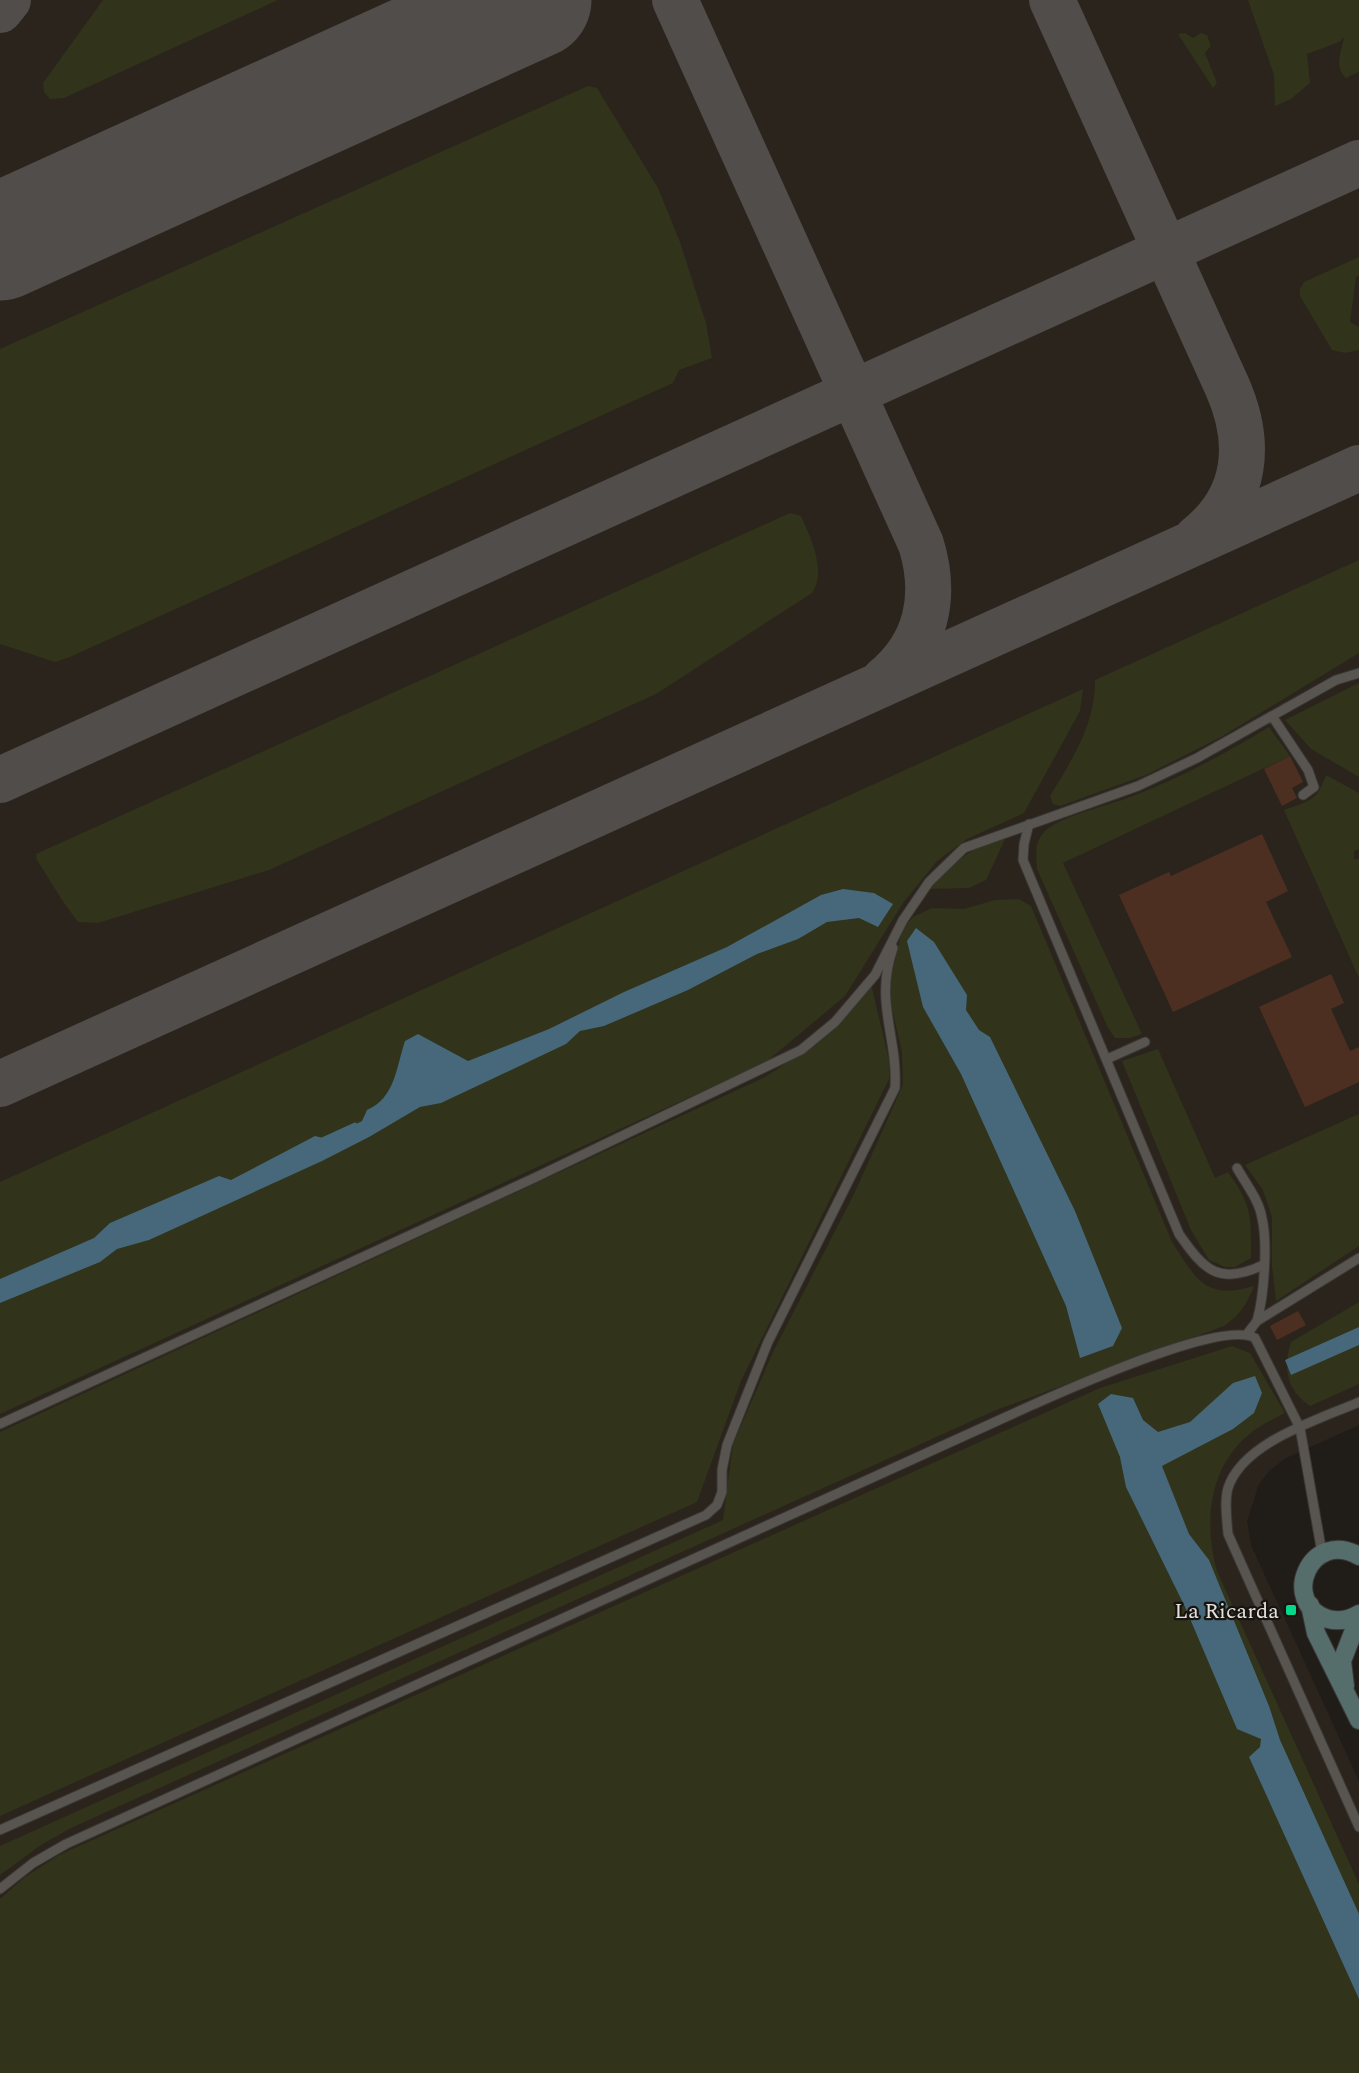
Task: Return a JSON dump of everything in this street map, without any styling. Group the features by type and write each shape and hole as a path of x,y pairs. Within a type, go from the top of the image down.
{"street":[{"path":"1357,1553 1332,1550 1322,1553 1313,1560 1304,1577 1303,1590 1310,1605 1316,1634 1359,1720"},
{"path":"1310,1605 1322,1617 1334,1621 1359,1616"},
{"path":"1346,1691 1342,1661 1359,1616"}],"lane":[{"path":"0,1425 521,1184 801,1050 836,1022 875,975 903,920 928,882 964,848 1138,786 1197,758 1336,680 1359,673"},
{"path":"1272,716 1308,770 1314,787 1304,795"},
{"path":"1029,824 1023,860 1179,1234 1198,1261 1213,1272 1230,1277 1263,1265"},
{"path":"0,1830 706,1515 717,1505 722,1492 722,1470 727,1445 748,1388 768,1342 895,1088 896,1074 886,1024 884,988 891,953 903,920"},
{"path":"1107,1059 1145,1042"},
{"path":"1237,1168 1256,1200 1262,1218 1262,1305 1257,1321 1247,1334"},
{"path":"1257,1321 1359,1258"},
{"path":"0,1889 33,1863 66,1844 1030,1406 1169,1350 1225,1335 1247,1334 1255,1338 1300,1428 1322,1553"},
{"path":"1359,1402 1300,1428 1252,1453 1235,1474 1228,1490 1228,1534 1359,1827"}],"shaded area":[{"path":"0,0 1359,0 1359,1425 1286,1458 1270,1470 1259,1484 1247,1521 1251,1545 1359,1781 1359,2073 0,2073"}],"green space":[{"path":"103,0 278,0 64,98 50,99 44,92 43,83"},
{"path":"1248,0 1359,0 1359,72 1346,78 1342,73 1339,58 1344,37 1339,42 1307,54 1310,83 1291,99 1275,106 1274,75"},
{"path":"1185,33 1193,38 1201,33 1207,35 1211,46 1205,53 1217,83 1213,88 1178,34"},
{"path":"588,86 597,88 658,188 680,242 706,323 712,358 679,370 673,383 70,657 55,662 0,644 0,349"},
{"path":"1359,257 1359,275 1356,277 1350,322 1359,327 1359,350 1345,353 1332,350 1300,296 1300,289 1304,282"},
{"path":"790,513 801,516 816,555 818,575 812,593 656,694 269,870 98,923 78,922 37,860 36,854"},
{"path":"1359,560 1359,653 1221,737 1146,775 1060,806 1053,804 1050,796 1087,726 1095,680"},
{"path":"1359,683 1359,777 1311,749 1285,720"},
{"path":"1083,689 1080,711 1024,813 967,839 937,861 903,903 845,996 766,1062 0,1414 0,1182"},
{"path":"1269,727 1290,756 1063,863 1142,1034 1130,1038 1115,1038 1108,1028 1037,869 1037,849 1041,835 1063,820 1130,797 1184,774"},
{"path":"1326,775 1359,793 1359,849 1354,851 1354,859 1359,859 1359,978 1284,810 1300,805 1316,795"},
{"path":"1007,835 986,880 969,888 930,889 964,856"},
{"path":"1019,899 1031,906 1172,1242 1188,1267 1204,1284 1224,1291 1254,1286 1246,1304 1234,1318 1224,1326 996,1410 71,1828 41,1845 0,1875 0,1846 723,1520 733,1444 773,1352 854,1194 903,1085 902,1052 890,1000 892,974 902,930 913,917 932,908 964,909 995,900"},
{"path":"871,984 889,1060 889,1079 741,1381 697,1502 0,1816 0,1432 765,1077 823,1036 846,1014"},
{"path":"1158,1049 1215,1178 1228,1172 1246,1204 1250,1222 1251,1258 1235,1267 1225,1267 1209,1260 1191,1230 1122,1061"},
{"path":"1359,1114 1359,1246 1276,1301 1272,1266 1272,1217 1263,1190 1245,1165"},
{"path":"1359,1302 1359,1384 1310,1406 1291,1386 1287,1361 1291,1342"},
{"path":"1232,1346 1250,1353 1285,1413 1252,1432 1226,1461 1213,1495 1211,1533 1213,1552 1217,1571 1359,1884 1359,2073 0,2073 0,1899 25,1877 59,1855 1100,1388"}],"water":[{"path":"843,889 874,893 893,904 878,927 859,918 827,922 798,939 757,954 688,990 604,1026 580,1031 566,1044 441,1103 420,1107 322,1161 149,1240 117,1249 100,1262 0,1303 0,1279 94,1238 110,1223 219,1176 231,1180 315,1136 327,1139 362,1121 367,1110 376,1105 389,1090 405,1041 418,1034 468,1061 549,1029 624,992 727,947 821,895"},
{"path":"916,928 934,942 967,995 966,1010 979,1030 990,1037 1075,1211 1122,1328 1113,1346 1080,1358 1066,1306 961,1074 923,1007 907,941"},
{"path":"1359,1327 1359,1345 1291,1375 1285,1360"},
{"path":"1255,1376 1262,1393 1254,1413 1233,1429 1162,1466 1189,1534 1209,1560 1269,1706 1280,1740 1359,1914 1359,1999 1249,1757 1260,1747 1261,1739 1237,1729 1185,1607 1126,1487 1120,1457 1098,1404 1111,1394 1133,1398 1143,1420 1158,1432 1190,1422 1233,1383"}],"building":[{"path":"1290,756 1303,782 1292,788 1297,798 1282,806 1264,769"},
{"path":"1262,834 1288,891 1266,902 1292,957 1173,1012 1119,895 1169,872 1171,876"},
{"path":"1331,974 1344,1003 1331,1009 1350,1051 1359,1047 1359,1082 1305,1107 1259,1007"},
{"path":"1298,1311 1306,1325 1277,1340 1270,1326"}],"waterway":[{"path":"320,1141 355,1125"}],"taxiway":[{"path":"0,10 8,0"},
{"path":"675,0 921,544 928,582 925,618 910,651 899,666 884,680"},
{"path":"1052,0 1235,407 1242,448 1235,487 1227,505 1214,522 1197,538"},
{"path":"0,780 1359,163"},
{"path":"0,1084 1359,468"}],"runway":[{"path":"0,242 533,0"}],"place":[{"name":"La Ricarda","path":"1291,1610"}]}
